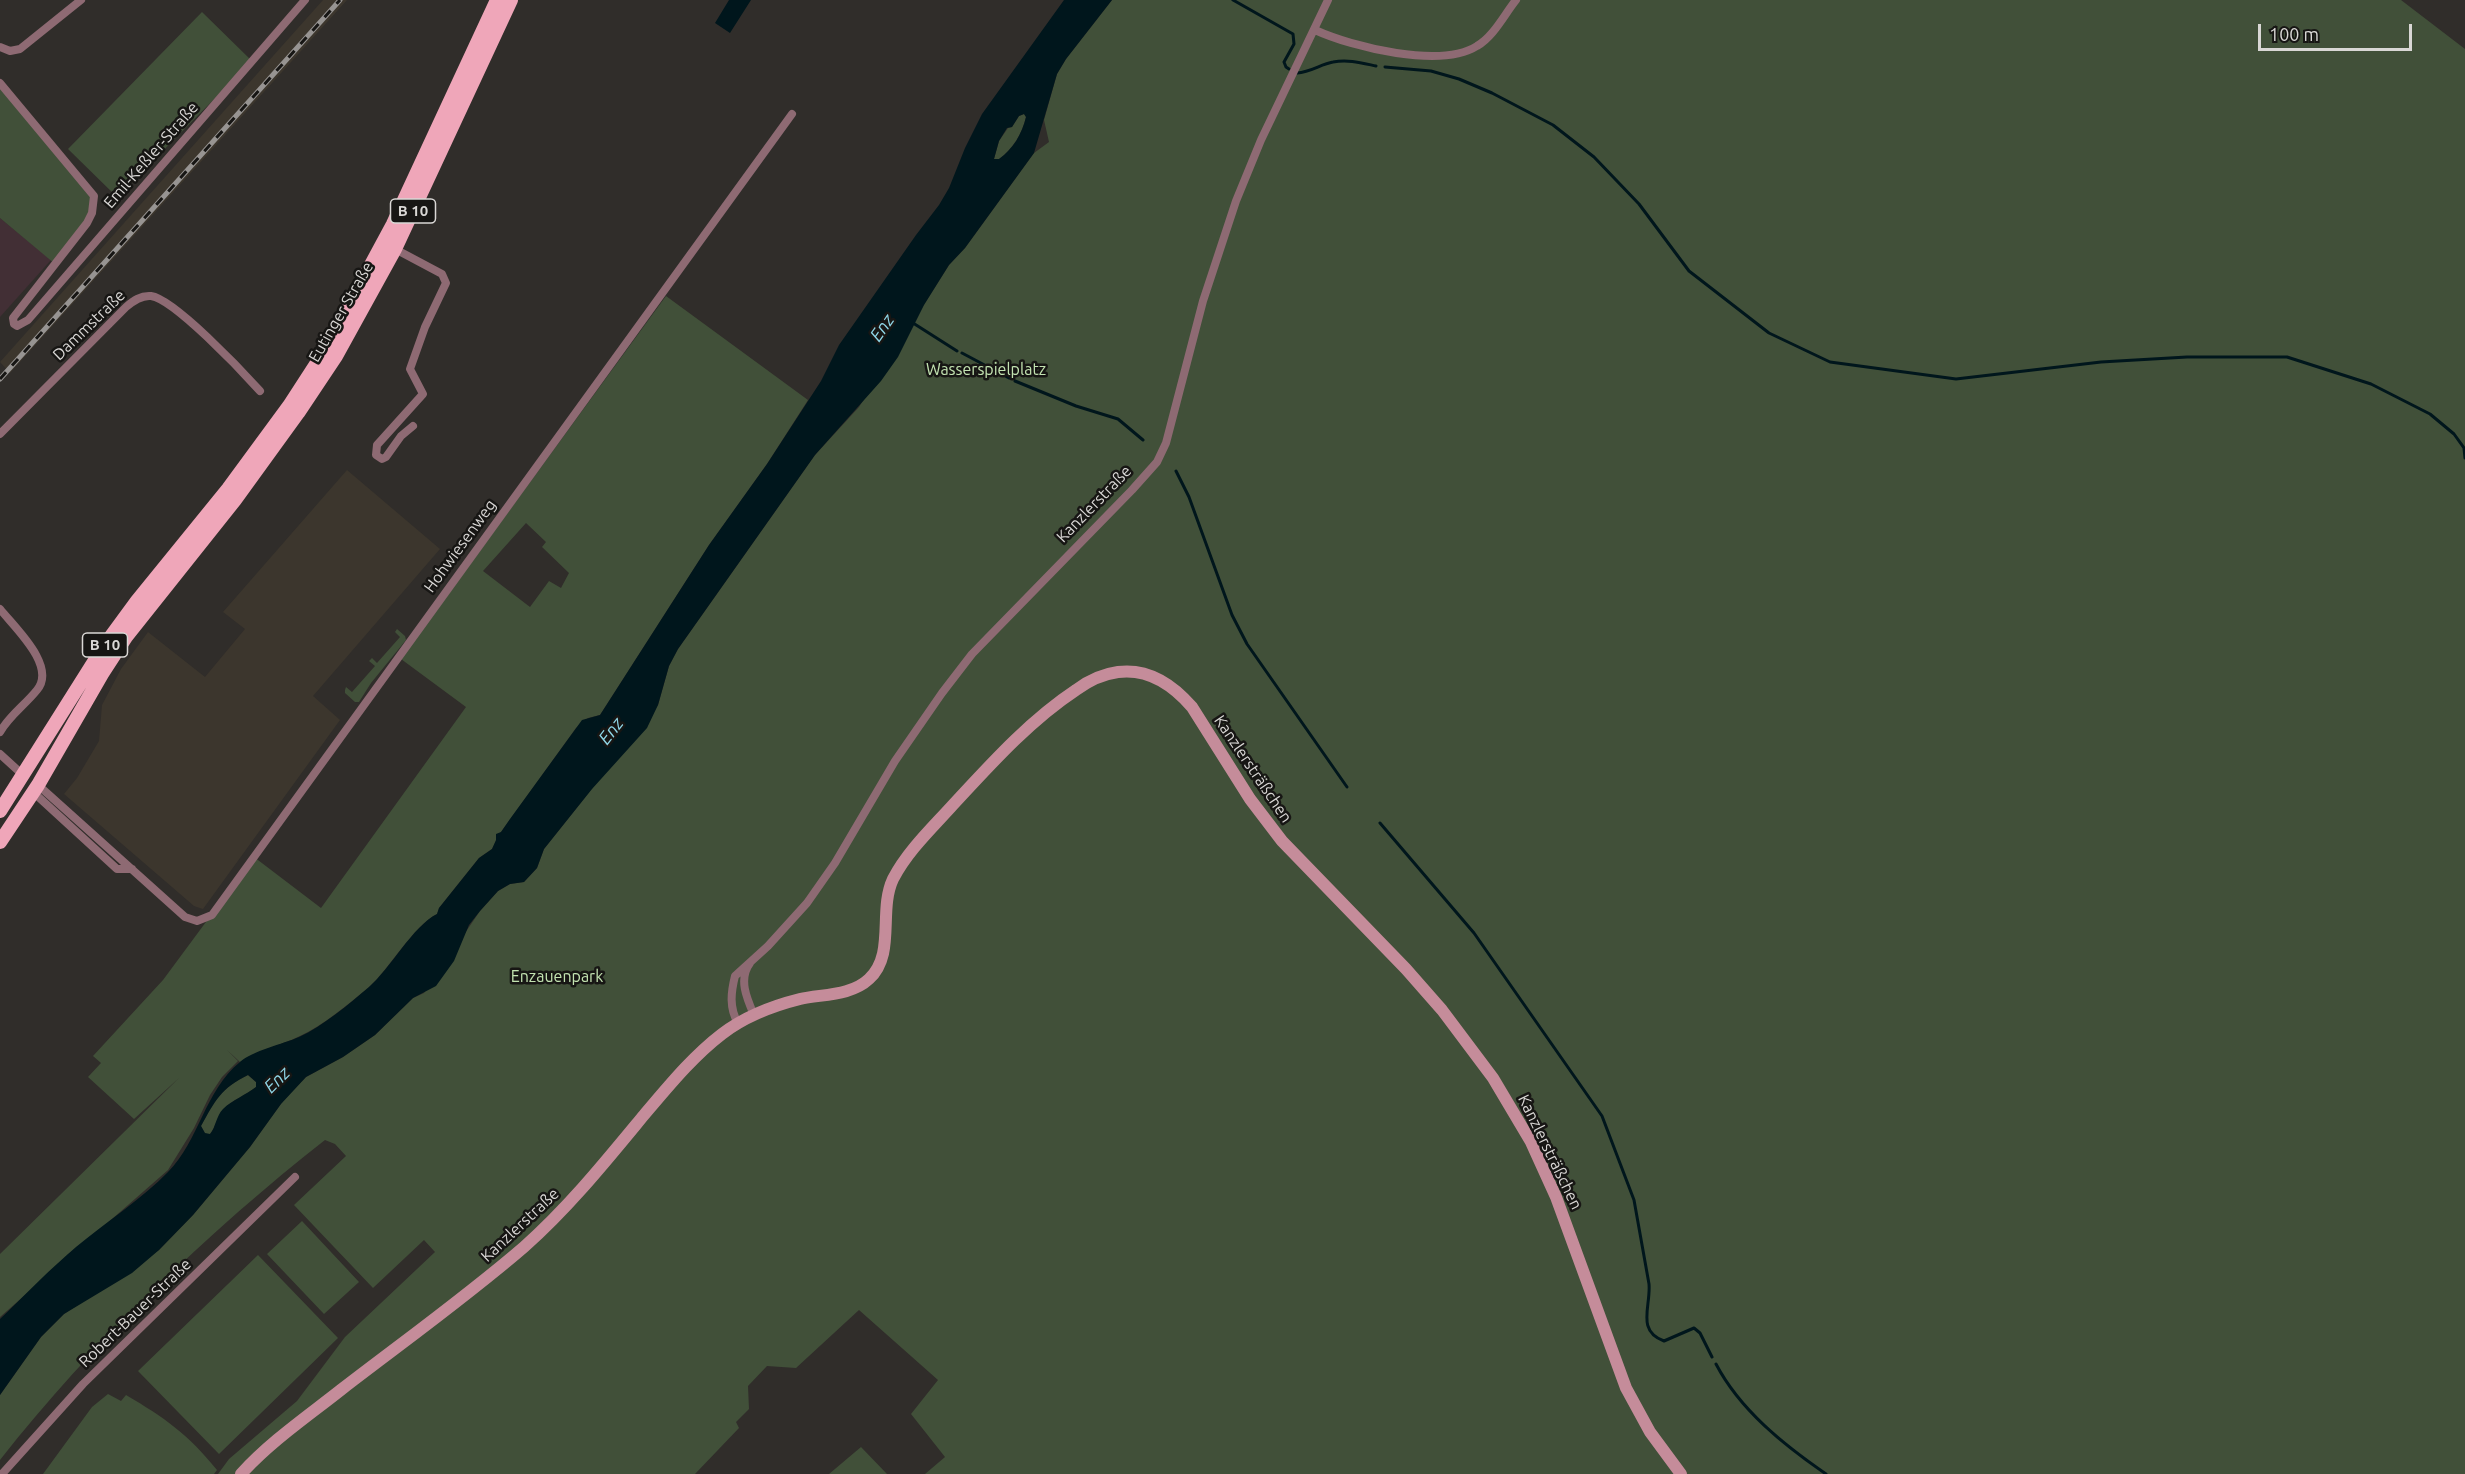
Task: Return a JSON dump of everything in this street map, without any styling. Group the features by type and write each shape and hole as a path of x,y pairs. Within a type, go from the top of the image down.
{"main road":[{"name":"Eutinger Straße","path":"0,811 75,690 142,605 228,489 289,406 324,352 393,224 497,0"},
{"name":"Eutinger Straße","path":"0,842 36,788 142,605 235,500 336,356 395,249 511,0"},
{"name":"Kanzlersträßchen","path":"738,1023 799,999 854,988 868,980 879,967 883,955 885,908 892,882 918,844 966,791 1015,742 1077,688 1117,672 1139,673 1156,677 1172,686 1192,707 1250,799 1282,841 1406,969 1442,1010 1492,1078 1531,1142 1556,1197 1626,1388 1650,1432 1681,1474"},
{"path":"21,779 36,788"},
{"name":"Kanzlerstraße","path":"241,1474 296,1424 489,1276 531,1240 569,1204 686,1067 706,1047 738,1023"}],"street":[{"path":"0,47 10,51 20,50 81,0"},
{"name":"Emil-Keßler-Straße","path":"0,83 94,196 92,213 87,223 13,318 17,326 28,320 304,0"},
{"name":"Kanzlerstraße","path":"738,1023 733,1014 732,1005 735,976 768,946 807,903 835,863 896,761 942,693 972,654 1044,578 1109,515 1157,462 1166,444 1203,301 1236,201 1261,141 1328,0"},
{"path":"1315,30 1340,41 1363,44 1386,52 1458,55 1478,46 1487,38 1516,0"},
{"name":"Hohwiesenweg","path":"36,788 185,917 197,921 212,915 792,114"},
{"path":"395,249 442,274 446,283 425,327 410,369 423,394 377,446 376,455 382,459 386,457 401,436 413,426"},
{"name":"Dammstraße","path":"0,434 126,307 145,297 156,297 174,307 260,391"},
{"path":"0,609 38,658 44,673 38,689 0,732"},
{"path":"0,754 21,779"},
{"name":"Kanzlerstraße","path":"754,958 747,967 744,978 747,1000 754,1015"},
{"name":"Robert-Bauer-Straße","path":"2,1474 83,1384 295,1178"}],"shaded area":[{"path":"323,0 347,0 10,373 0,362"},
{"path":"0,218 51,260 0,317"},
{"path":"347,470 440,549 313,696 340,720 203,909 194,906 64,794 77,778 99,741 102,705 121,669 148,632 205,677 245,629 223,612"}],"green space":[{"path":"1112,0 2401,0 2465,49 2465,1474 925,1474 945,1457 911,1414 938,1380 859,1310 796,1368 767,1366 748,1386 749,1409 736,1422 739,1428 695,1474 218,1474 229,1459 297,1401 345,1337 435,1252 424,1240 373,1288 294,1205 346,1156 335,1144 325,1140 238,1212 153,1291 73,1374 0,1460 0,1395 41,1337 64,1314 159,1250 193,1215 250,1147 283,1101 306,1077 343,1057 375,1035 413,998 424,993 480,911 498,891 510,884 524,882 537,868 544,849 658,705 669,666 678,649 815,455 859,407 949,265 965,248 1034,153 1049,142 1044,120 1057,74"},
{"path":"202,12 252,61 117,197 68,149"},
{"path":"0,86 94,196 92,213 55,264 0,218"},
{"path":"1024,114 1026,117 1016,141 1003,156 998,160 994,159 999,141 1019,116"},
{"path":"666,296 808,400 767,464 709,545 600,715 588,718 576,728 501,832 492,849 479,858 439,908 437,914 419,928 368,988 318,1026 240,1062 227,1050 238,1061 222,1077 210,1095 194,1128 168,1170 0,1317 0,1254 179,1078 134,1119 88,1077 101,1063 93,1056 163,980 254,857 321,908 466,707 401,659","holes":["526,523 546,542 542,547 569,573 561,588 549,581 530,607 483,571"]},
{"path":"397,629 406,640 371,683 359,702 355,702 345,693 346,687 352,692 375,666 369,661 372,658 377,663 400,637 395,632"},
{"path":"248,1075 256,1082 256,1087 227,1106 210,1134 205,1134 201,1126 215,1102 231,1085"},
{"path":"302,1221 359,1282 324,1314 267,1254"},
{"path":"258,1255 338,1338 219,1454 138,1371"},
{"path":"108,1394 121,1401 126,1395 153,1411 196,1446 217,1470 214,1474 43,1474 92,1407"},
{"path":"861,1447 887,1474 829,1474"}],"water":[{"path":"729,0 751,0 730,33 715,23"},
{"name":"Enz","path":"1064,0 1112,0 1057,74 1034,153 965,248 949,265 924,305 898,357 881,381 815,455 678,649 669,666 658,705 647,728 592,789 544,849 537,868 524,882 510,884 498,891 480,911 469,925 454,961 436,986 413,998 375,1035 343,1057 306,1077 281,1104 250,1147 193,1215 159,1250 132,1273 64,1314 41,1337 0,1395 0,1319 66,1255 168,1172 179,1160 218,1087 240,1062 252,1054 299,1037 317,1027 377,979 419,928 437,914 439,908 479,858 492,849 496,834 501,832 582,720 600,715 709,545 767,464 821,381 839,345 939,205 982,114","holes":["1024,114 1026,117 1016,141 1009,151 999,159 994,159 999,141 1007,128 1012,127 1019,116","248,1075 256,1082 256,1087 223,1109 210,1134 205,1133 201,1126 215,1102 231,1085"]}],"waterway":[{"path":"1233,0 1293,34 1294,44 1284,62 1289,69"},
{"path":"1297,73 1339,61 1376,66"},
{"path":"1385,67 1431,71 1459,79 1492,93 1553,125 1594,157 1639,204 1689,271 1769,333 1830,362 1956,379 2101,362 2187,357 2287,357 2371,384 2430,414 2454,434 2464,448 2465,458"},
{"path":"913,323 957,351"},
{"path":"962,353 1009,378"},
{"path":"1015,381 1076,406 1118,419 1143,440"},
{"path":"1176,471 1189,497 1232,615 1247,644 1347,787"},
{"path":"1380,823 1474,933 1602,1116 1634,1200 1649,1284 1647,1324 1650,1331 1655,1337 1664,1341 1694,1328 1700,1333 1712,1357"},
{"path":"1716,1364 1737,1397 1750,1411 1779,1439 1826,1474"}],"railway":[{"path":"0,379 340,0"}],"park label":[{"name":"Wasserspielplatz","path":"986,370"},
{"name":"Enzauenpark","path":"557,977"}]}
